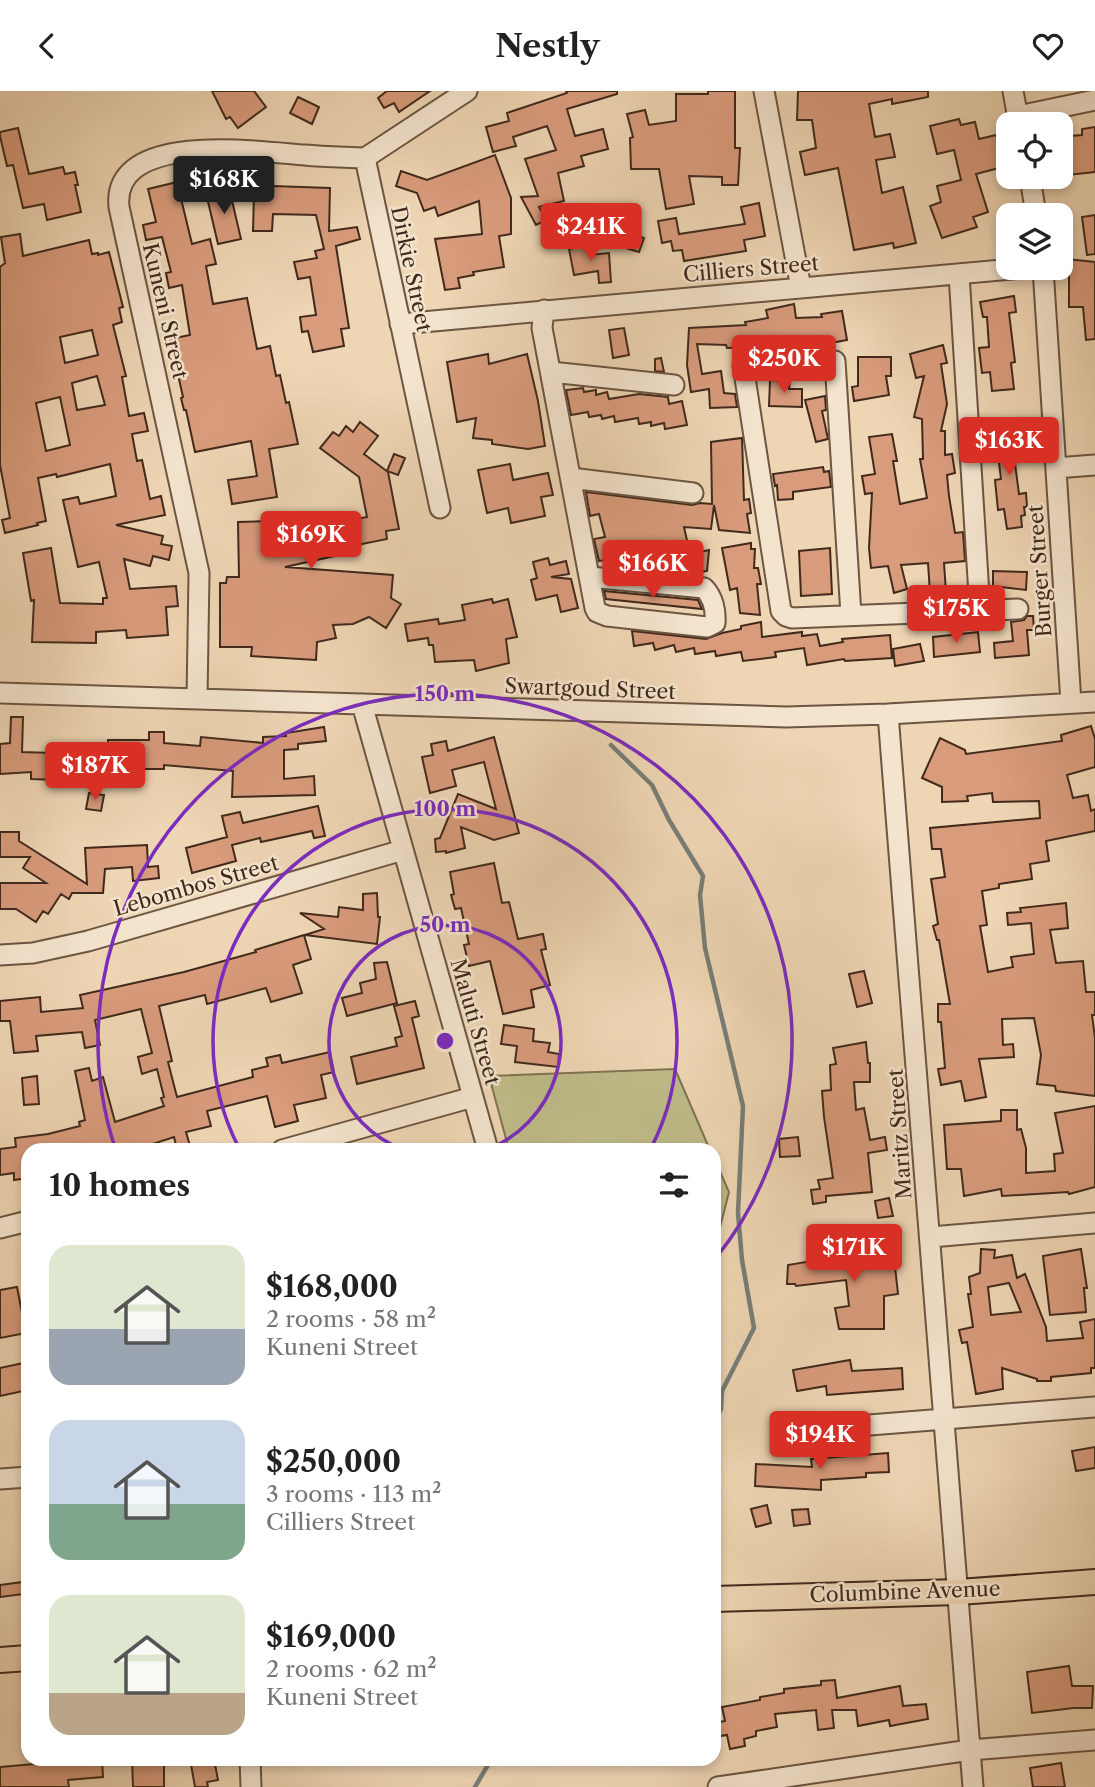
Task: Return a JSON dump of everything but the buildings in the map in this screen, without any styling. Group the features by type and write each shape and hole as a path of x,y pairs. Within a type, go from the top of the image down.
{"main road":[{"name":"Columbine Avenue","path":"721,1599 960,1592 1095,1582"},
{"path":"0,1660 21,1658"}],"street":[{"path":"365,158 467,91"},
{"path":"764,91 801,288"},
{"path":"1013,91 1017,112"},
{"path":"1049,112 1095,100"},
{"name":"Kuneni Street","path":"197,699 199,573 119,207 120,185 130,173 151,160 210,149 365,158"},
{"name":"Dirkie Street","path":"365,158 440,508"},
{"name":"Cilliers Street","path":"400,324 996,271"},
{"path":"959,274 980,611"},
{"name":"Burger Street","path":"1044,280 1071,703"},
{"path":"544,310 542,328 595,608 601,614 707,627 715,623 713,603 704,588 590,577"},
{"path":"851,615 835,361 743,365 782,611 786,616 792,618 1018,609"},
{"path":"551,372 674,385"},
{"path":"1056,468 1095,465"},
{"path":"571,478 693,493"},
{"name":"Swartgoud Street","path":"0,693 786,717 888,715 1095,702"},
{"name":"Maluti Street","path":"362,704 486,1143"},
{"name":"Maritz Street","path":"888,715 960,1592 973,1787"},
{"name":"Lebombos Street","path":"0,955 33,953 88,941 403,850"},
{"path":"307,1143 473,1097"},
{"path":"0,1228 21,1222"},
{"path":"931,1237 1095,1223"},
{"path":"782,1432 1095,1407"},
{"path":"0,1479 21,1478"},
{"path":"718,1787 971,1750 1095,1740"},
{"path":"250,1766 251,1787"}],"shaded area":[{"path":"675,1069 707,1143 507,1143 489,1076"},
{"path":"721,1174 729,1192 721,1223"}],"waterway":[{"path":"611,745 652,785 669,820 703,876 700,895 705,948 743,1106 738,1213 742,1260 754,1328 722,1391 721,1409"},
{"path":"475,1787 487,1766"}]}
